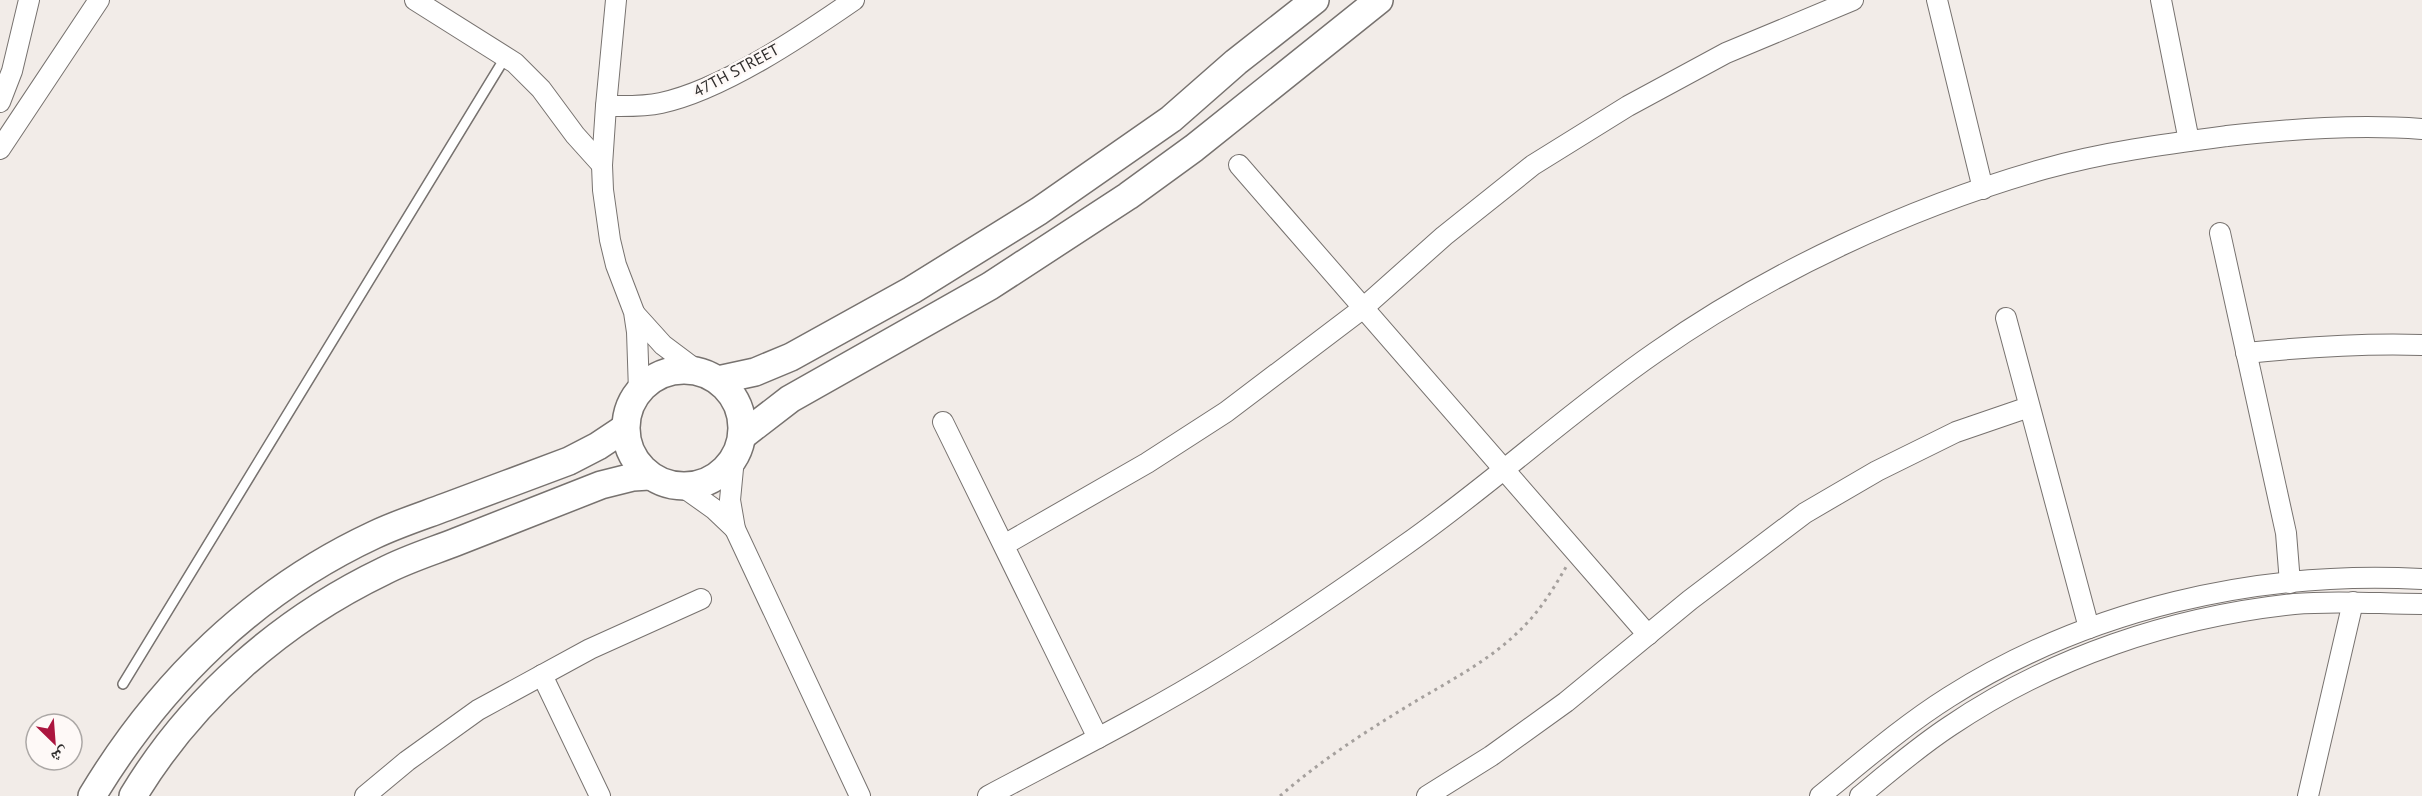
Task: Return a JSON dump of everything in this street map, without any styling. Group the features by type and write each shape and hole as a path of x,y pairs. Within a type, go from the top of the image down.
{"street":[{"path":"0,102 12,71 29,0"},
{"path":"0,149 99,0"},
{"path":"415,0 506,56 541,89 575,135 602,165"},
{"path":"616,0 606,106 602,165 603,190 616,265 634,312 639,351 639,391"},
{"name":"47TH STREET","path":"606,106 659,104 686,96 760,59 854,0"},
{"path":"735,529 714,509 683,487 660,482 649,476 632,456 627,444 625,428 628,410 639,391 648,382 666,373 686,370 708,376 755,372 791,357 912,290 1010,230 1106,166 1170,119 1236,62 1315,0"},
{"path":"683,487 707,482 717,476 738,447 790,399 990,285 1128,196 1194,148 1379,0"},
{"path":"1004,545 1128,475 1226,412 1362,309 1444,236 1533,165 1628,106 1726,53 1853,0"},
{"path":"1937,0 1983,189"},
{"path":"2161,0 2189,141"},
{"path":"988,796 1098,738 1223,667 1407,544 1503,471 1576,410 1658,350 1736,301 1815,257 1889,225 1983,189 2044,169 2088,159 2189,141 2322,128 2422,129"},
{"path":"1239,165 1648,635"},
{"path":"2220,233 2286,533 2290,583"},
{"path":"634,312 663,345 726,387 738,405 742,425 730,500 735,529 860,796"},
{"path":"2006,318 2089,628"},
{"path":"2246,353 2313,346 2422,345"},
{"path":"1427,796 1491,756 1566,702 1749,554 1805,513 1877,471 1956,432 2029,407"},
{"path":"943,422 1098,738"},
{"path":"92,796 130,736 181,674 240,620 280,589 340,552 376,534 569,461 598,446 625,428"},
{"path":"133,796 161,755 216,691 246,662 313,611 386,570 601,485 625,478 649,476"},
{"path":"1820,796 1906,727 1949,697 2012,661 2089,628 2138,611 2189,598 2290,583 2376,576 2422,579"},
{"path":"365,796 478,710 590,649 701,599"},
{"path":"2308,796 2353,602"},
{"path":"1860,796 1918,749 1983,705 2017,686 2087,654 2160,629 2242,611 2296,604 2353,602 2422,604"},
{"path":"542,675 600,796"}],"lane":[{"path":"123,684 506,56"}],"path":[{"path":"1280,796 1311,768 1485,659 1527,624 1552,591 1575,552"}]}
